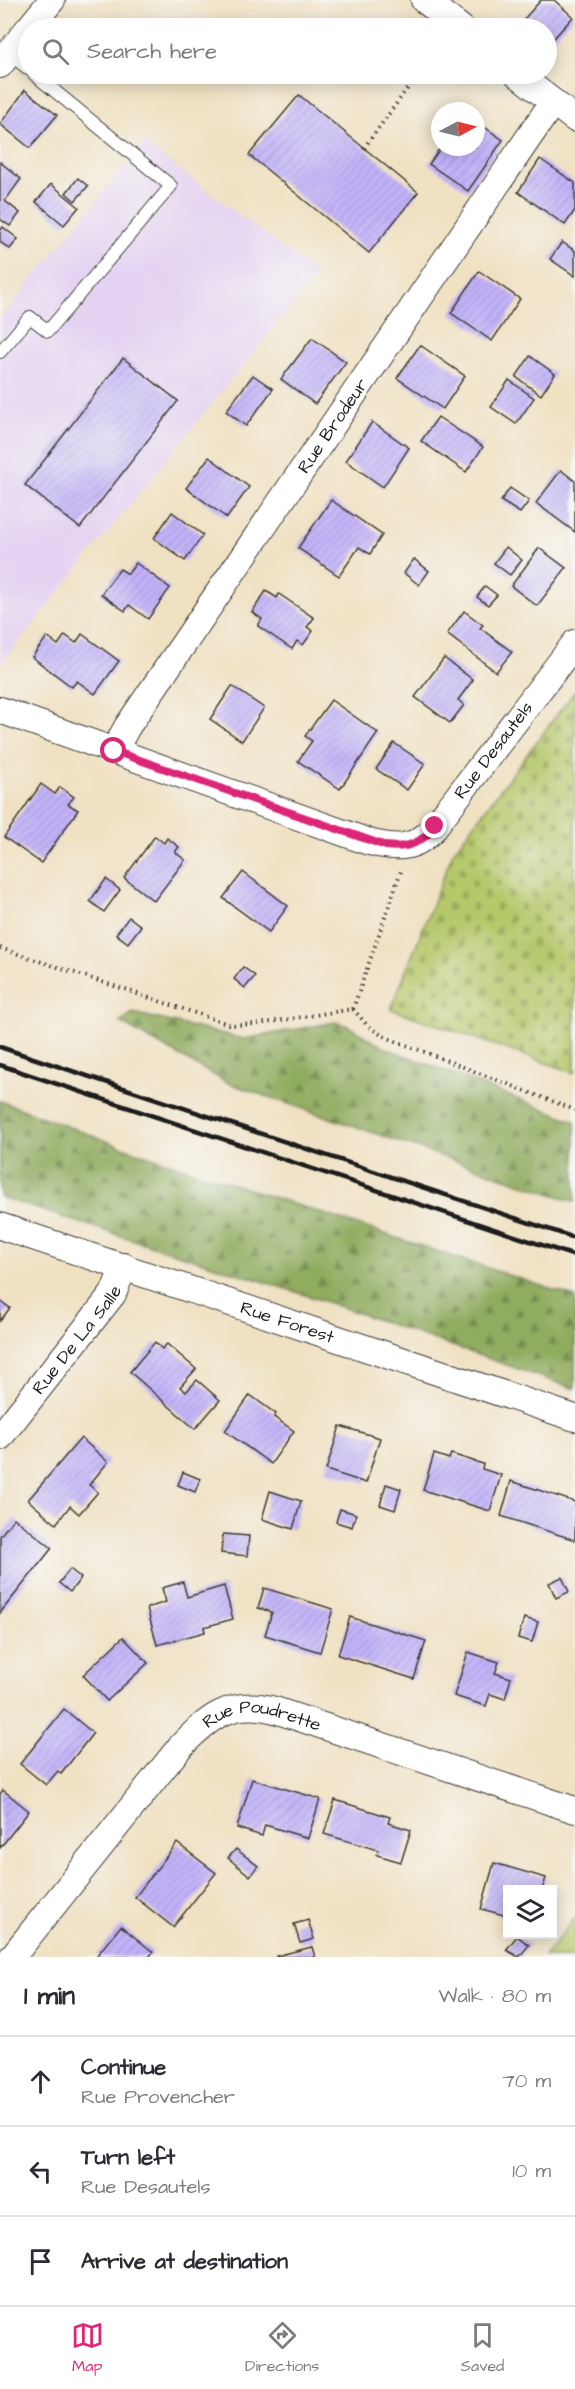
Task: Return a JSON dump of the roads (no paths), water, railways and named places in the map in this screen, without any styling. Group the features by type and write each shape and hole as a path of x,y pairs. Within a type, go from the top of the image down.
{"street":[{"path":"38,18 52,0"},
{"path":"424,0 448,18"},
{"path":"530,84 575,119"},
{"name":"Rue Brodeur","path":"114,751 127,727 553,102"},
{"name":"Rue Desautels","path":"114,751 369,842 402,859 432,830 575,644"},
{"path":"0,710 114,751"},
{"name":"Rue Forest","path":"0,1226 575,1418"},
{"name":"Rue De La Salle","path":"0,1437 113,1294 124,1266"},
{"name":"Rue Poudrette","path":"12,1957 180,1748 207,1721 234,1708 255,1706 275,1710 575,1810"}],"lane":[{"path":"0,352 30,317 48,331 171,186 46,84"}],"railway":[{"path":"0,1047 575,1238"},
{"path":"0,1065 575,1256"}]}
